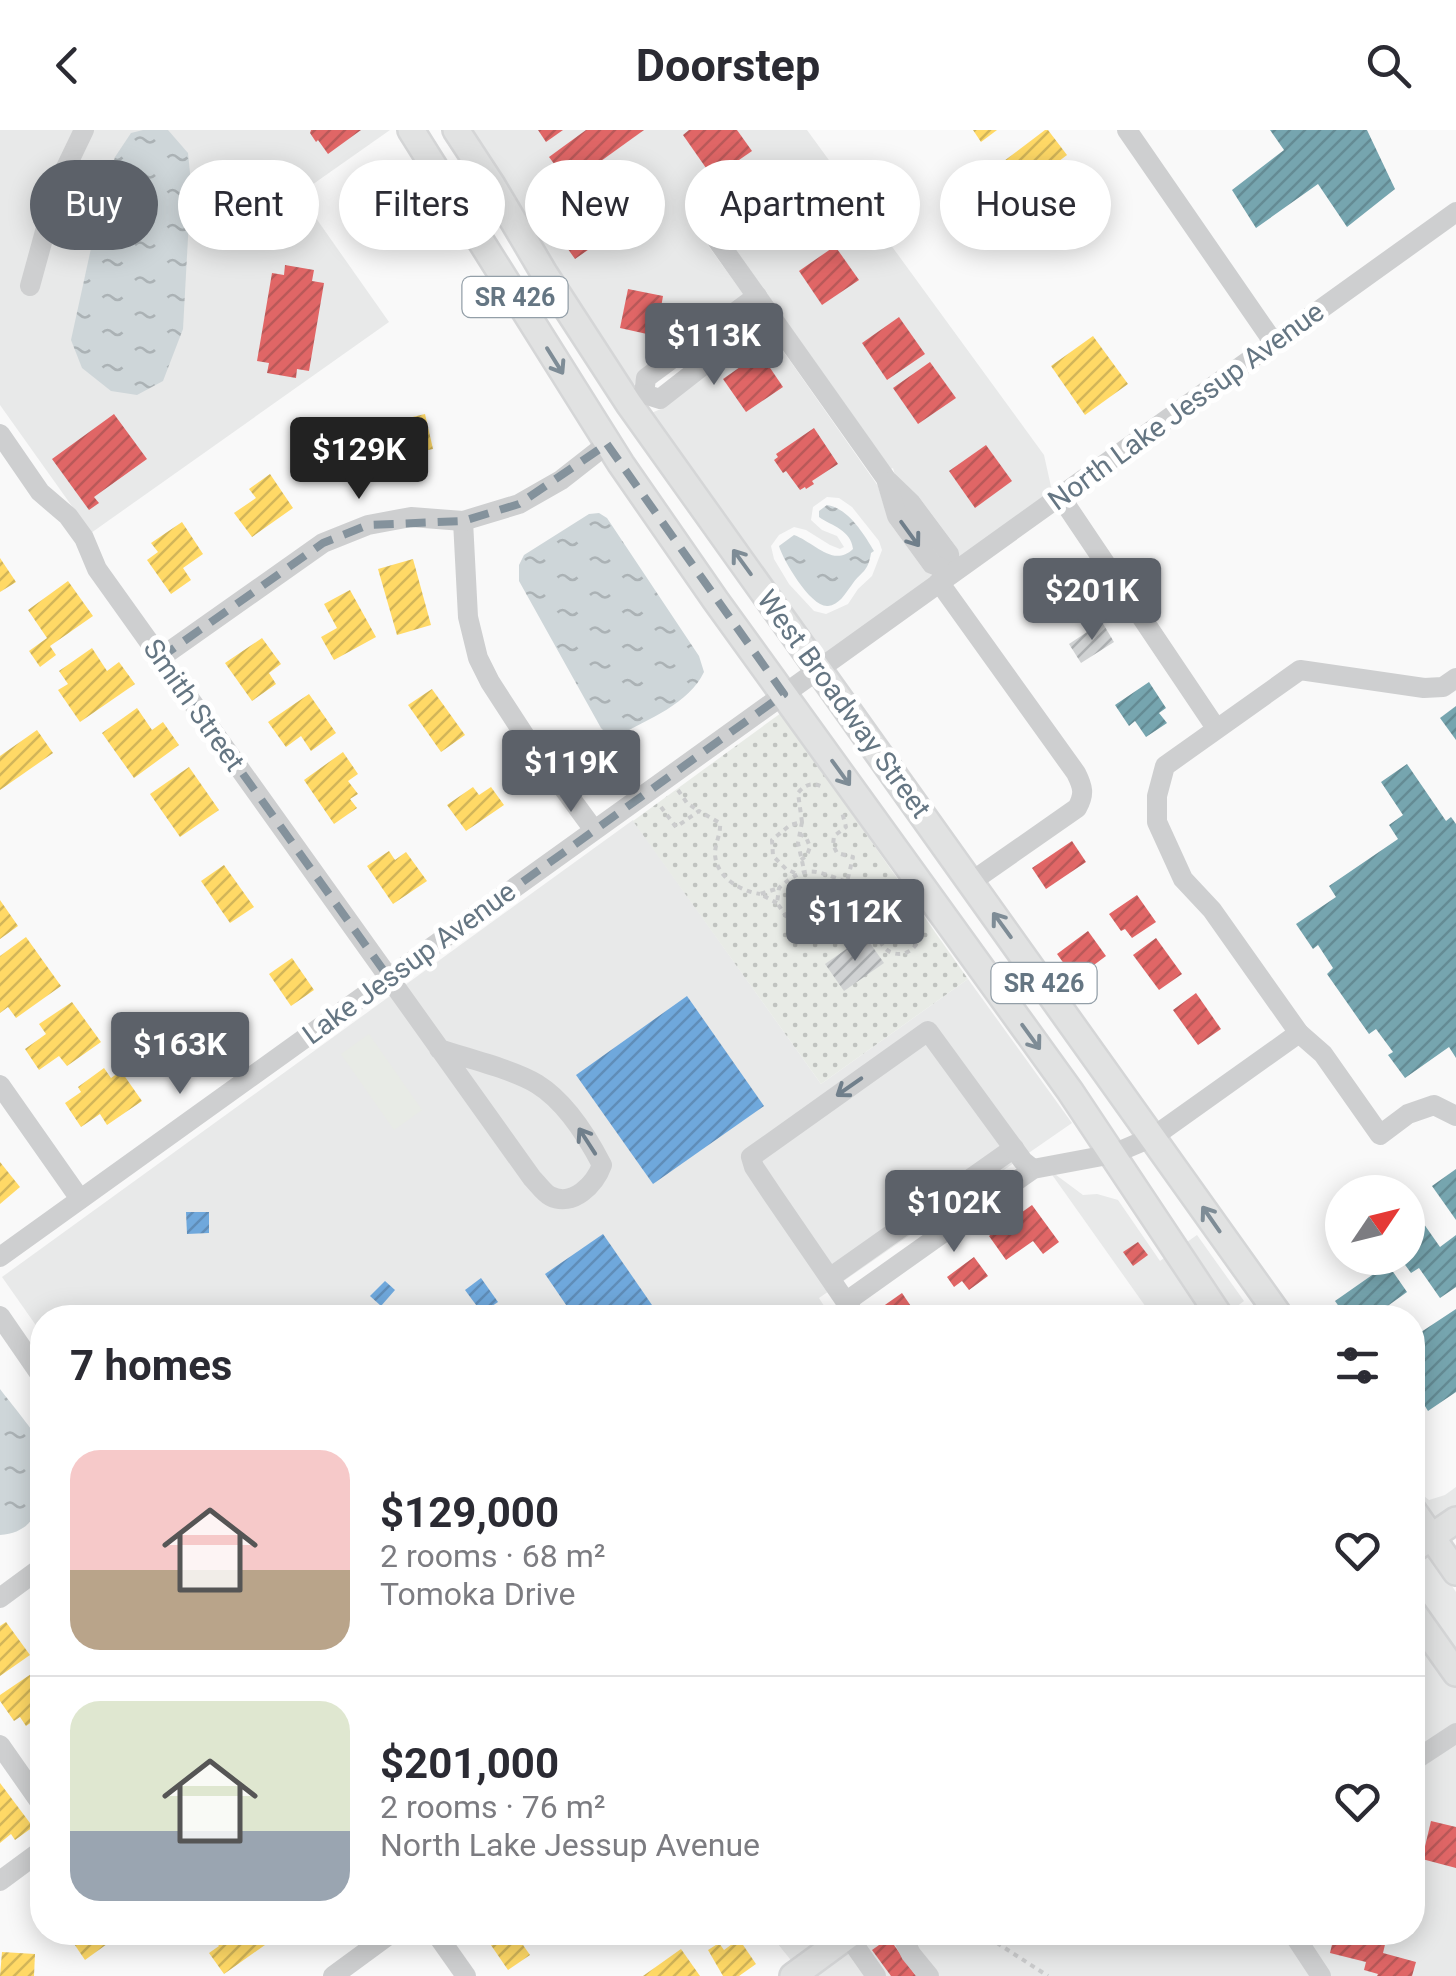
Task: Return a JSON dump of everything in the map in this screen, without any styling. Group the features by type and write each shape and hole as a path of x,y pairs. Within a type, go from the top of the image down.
{"main road":[{"name":"West Broadway Street","path":"411,130 608,444 1112,1154 1212,1305"},
{"name":"West Broadway Street","path":"456,130 544,274 637,399 819,669 1271,1305"},
{"path":"1425,1541 1456,1520"},
{"path":"1425,1546 1456,1572"},
{"path":"1425,1629 1456,1673"},
{"path":"793,1976 836,1945"}],"street":[{"path":"30,286 58,184 84,130"},
{"path":"1127,130 1274,343"},
{"name":"North Lake Jessup Avenue","path":"819,669 1456,212"},
{"path":"724,250 886,480 898,516 946,578 1083,787 1083,798 1077,808 972,882"},
{"path":"757,296 646,378 637,399 660,398 770,314"},
{"name":"Smith Street","path":"0,434 40,492 68,516 84,538 97,569 388,978 439,1049 532,1178 550,1196 570,1200 597,1178 602,1165 556,1099 537,1084 439,1049"},
{"path":"160,658 324,543 368,525 411,517 463,521 519,504 560,480 608,444"},
{"path":"1060,496 1216,728"},
{"path":"463,521 468,617 478,658 525,736 594,830"},
{"name":"Lake Jessup Avenue","path":"0,1257 819,669"},
{"path":"1456,678 1444,687 1424,688 1300,670 1165,766 1157,796 1156,822 1183,880 1212,910 1299,1033 1323,1054 1380,1134 1408,1114 1434,1106 1456,1116"},
{"path":"849,1305 754,1167 751,1157 928,1031 1023,1161 1033,1169"},
{"path":"857,1305 1033,1169 1112,1154 1153,1136 1299,1033"},
{"path":"0,1084 80,1200"},
{"path":"831,1277 1014,1148"},
{"path":"0,1316 30,1360"},
{"path":"0,1598 30,1576"},
{"path":"1425,1753 1456,1733"},
{"path":"0,1745 30,1789"},
{"path":"0,1881 30,1859"},
{"path":"333,1976 375,1945"},
{"path":"444,1945 466,1976"},
{"path":"858,1945 876,1976"},
{"path":"906,1945 929,1976"},
{"path":"1301,1945 1321,1976"}],"path":[{"path":"804,871 798,843 802,822 798,793 812,784 831,793"},
{"path":"677,789 687,803 720,822 715,857 721,872 745,892 777,903 797,932 840,934 870,915 886,919"},
{"path":"658,802 676,827 699,811"},
{"path":"760,894 778,888 794,873 804,871 847,882 853,857 837,853 833,845 834,836 846,827 838,804"},
{"path":"794,873 773,856 772,840 781,830 802,822"},
{"path":"799,834 806,837 810,846 801,860"},
{"path":"777,903 778,888"},
{"path":"904,914 915,922 919,935 914,948 903,954 886,950 879,934 886,919 904,914"},
{"path":"840,934 849,947"},
{"path":"1000,1945 1048,1976"}],"highlighted area":[{"path":"607,444 784,694 389,978 160,658 323,543 368,525 463,521 519,504"}],"shaded area":[{"path":"0,130 390,130 347,160 339,160 339,166 319,180 319,160 178,160 178,250 319,250 319,222 389,322 91,533 0,405"},
{"path":"469,130 807,130 829,160 685,160 685,250 711,250 744,295 639,374 632,390 544,250 665,250 665,160 525,160 525,219 505,187 505,160 488,160"},
{"path":"736,250 895,250 1044,455 1052,491 960,557 919,497 891,469"},
{"path":"767,328 878,486 889,522 924,570 933,576 822,656 649,414 663,408","holes":["827,497 839,498 852,507 882,550 872,576 848,604 826,614 814,611 789,584 771,546 779,535 794,527 830,545 844,547 837,536 811,520 813,507"]},
{"path":"781,713 968,979 821,1084 633,821"},
{"path":"633,820 821,1084 968,979 1072,1123 819,1298 823,1305 30,1305 30,1317 2,1277"},
{"path":"369,1034 422,1110 394,1130 341,1054"},
{"path":"1048,1169 1083,1195 1118,1200 1160,1261 1197,1235 1244,1301 1239,1305 1144,1305"},
{"path":"1456,1487 1456,1509 1435,1523 1425,1508 1425,1497 1429,1500 1445,1495"},
{"path":"1428,1550 1456,1592 1456,1723 1425,1743"},
{"path":"1456,1744 1456,1976 808,1976 851,1945 1425,1945 1425,1765"},
{"path":"779,1945 821,1945 794,1964"}],"water":[{"path":"168,130 188,153 189,160 178,160 178,250 187,250 183,329 163,381 137,395 111,391 82,368 71,340 91,250 158,250 158,160 114,160 131,133"},
{"path":"827,505 848,516 874,551 844,596 828,606 806,592 779,546 794,535 831,555 853,549 845,533 819,517 819,511"},
{"path":"599,513 607,518 699,656 704,672 678,702 610,737 601,728 519,581 519,565 524,555 589,514"},
{"path":"0,1389 30,1428 30,1522 13,1533 0,1535"}],"building: Homes":[{"path":"973,130 997,130 981,142"},
{"path":"1045,130 1067,155 1060,160 1005,160"},
{"path":"1093,336 1128,384 1085,415 1051,366"},
{"path":"425,414 433,449 404,455 396,421"},
{"path":"341,423 371,467 348,482 339,468 319,482 298,452"},
{"path":"270,474 293,508 252,537 234,513 256,498 249,489"},
{"path":"182,522 203,554 183,568 191,580 171,594 147,560 158,552 151,543"},
{"path":"0,558 16,582 0,592"},
{"path":"413,559 431,625 397,635 378,569"},
{"path":"68,581 93,616 50,646 56,655 40,667 29,651 47,638 28,610"},
{"path":"350,590 376,637 334,660 321,637 337,628 324,604"},
{"path":"262,638 281,664 269,673 276,684 252,701 225,663"},
{"path":"92,648 107,671 119,662 135,684 80,722 58,690 68,684 59,671"},
{"path":"432,689 465,735 441,752 408,705"},
{"path":"309,694 336,733 311,751 301,736 286,747 268,722"},
{"path":"137,708 152,730 163,722 179,745 134,778 102,733"},
{"path":"37,730 53,753 0,790 0,756"},
{"path":"343,752 358,774 348,781 358,794 350,799 357,808 334,824 304,780"},
{"path":"189,767 219,810 180,837 150,794"},
{"path":"473,787 479,795 491,787 504,805 466,831 447,805"},
{"path":"389,851 395,860 406,852 427,881 393,904 367,866"},
{"path":"224,865 254,907 230,923 201,881"},
{"path":"0,900 18,926 0,939"},
{"path":"26,937 61,986 16,1018 8,1007 0,1013 0,956"},
{"path":"292,958 314,990 291,1006 269,974"},
{"path":"72,1002 101,1042 67,1066 59,1056 39,1070 25,1049 46,1034 39,1024"},
{"path":"104,1068 111,1078 121,1071 142,1101 107,1125 100,1114 81,1127 65,1103 81,1092 78,1087"},
{"path":"0,1162 20,1187 0,1204"},
{"path":"6,1622 30,1655 0,1676 0,1626"},
{"path":"30,1675 30,1723 26,1726 20,1717 14,1721 0,1695"},
{"path":"0,1783 30,1823 30,1829 15,1840 11,1834 0,1843"},
{"path":"75,1945 106,1945 85,1960"},
{"path":"265,1945 224,1974 209,1953 219,1946"},
{"path":"491,1945 523,1945 530,1955 508,1970"},
{"path":"720,1945 724,1950 731,1945 743,1945 756,1964 739,1976 723,1976 708,1950"},
{"path":"681,1949 700,1976 643,1976"},
{"path":"2,1952 35,1954 34,1976 0,1976"}],"building: Shops":[{"path":"311,130 361,130 328,154"},
{"path":"538,130 563,130 546,142"},
{"path":"586,130 644,130 602,160 549,157"},
{"path":"689,130 737,130 752,151 739,160 700,160 683,135"},
{"path":"569,250 588,250 575,259"},
{"path":"829,250 838,250 859,280 822,305 799,271"},
{"path":"285,265 314,270 312,281 324,283 309,371 297,369 296,378 267,373 269,363 257,361 272,273 284,275"},
{"path":"628,289 663,296 656,336 620,328"},
{"path":"899,317 925,354 887,380 862,343"},
{"path":"760,353 783,387 746,412 723,379"},
{"path":"930,362 956,398 918,424 893,388"},
{"path":"114,414 147,459 94,497 99,503 89,510 52,459"},
{"path":"814,428 838,464 800,490 774,460 776,454"},
{"path":"986,445 1012,481 975,508 949,471"},
{"path":"1072,841 1086,862 1046,889 1032,868"},
{"path":"1137,895 1156,922 1132,938 1125,929 1121,931 1109,914"},
{"path":"1088,931 1106,956 1075,979 1057,954"},
{"path":"1156,938 1182,974 1159,990 1133,955"},
{"path":"1196,993 1221,1029 1198,1045 1173,1010"},
{"path":"1032,1205 1059,1242 1043,1254 1033,1241 1006,1260 989,1236"},
{"path":"1138,1242 1148,1255 1133,1266 1123,1252"},
{"path":"974,1257 988,1276 969,1290 962,1281 954,1287 947,1277"},
{"path":"902,1293 910,1305 885,1305"},
{"path":"1431,1821 1456,1827 1456,1868 1425,1860"},
{"path":"879,1945 894,1945 916,1976 891,1976 872,1950"},
{"path":"1332,1945 1385,1945 1383,1953 1416,1962 1412,1976 1377,1976 1364,1970 1366,1962 1330,1953"}],"building: Schools":[{"path":"687,996 764,1106 653,1184 576,1075"},
{"path":"186,1212 209,1212 209,1233 187,1234"},
{"path":"603,1234 652,1305 566,1305 545,1274"},
{"path":"481,1278 498,1302 476,1305 465,1290"},
{"path":"385,1281 395,1290 382,1305 370,1296"}],"building: Public":[{"path":"1270,130 1367,130 1395,189 1347,227 1318,184 1256,228 1232,190 1284,150"},
{"path":"1149,682 1166,708 1159,713 1167,723 1146,737 1135,721 1129,726 1115,705"},
{"path":"1456,706 1456,740 1440,718"},
{"path":"1407,764 1446,821 1451,817 1456,824 1456,1058 1449,1047 1405,1078 1376,1029 1369,1034 1327,974 1333,968 1318,945 1313,949 1296,924 1336,897 1329,886 1398,839 1389,825 1403,815 1381,782"},
{"path":"1456,1169 1456,1220 1432,1186"},
{"path":"1425,1226 1440,1247 1456,1235 1456,1287 1440,1298 1424,1275"},
{"path":"1372,1275 1395,1275 1407,1292 1389,1305 1338,1305 1335,1301"},
{"path":"1456,1309 1456,1392 1428,1411 1425,1406 1425,1329"}],"building: Other":[{"path":"1102,622 1114,642 1081,663 1069,644"},
{"path":"865,936 884,963 844,991 825,964"}]}
